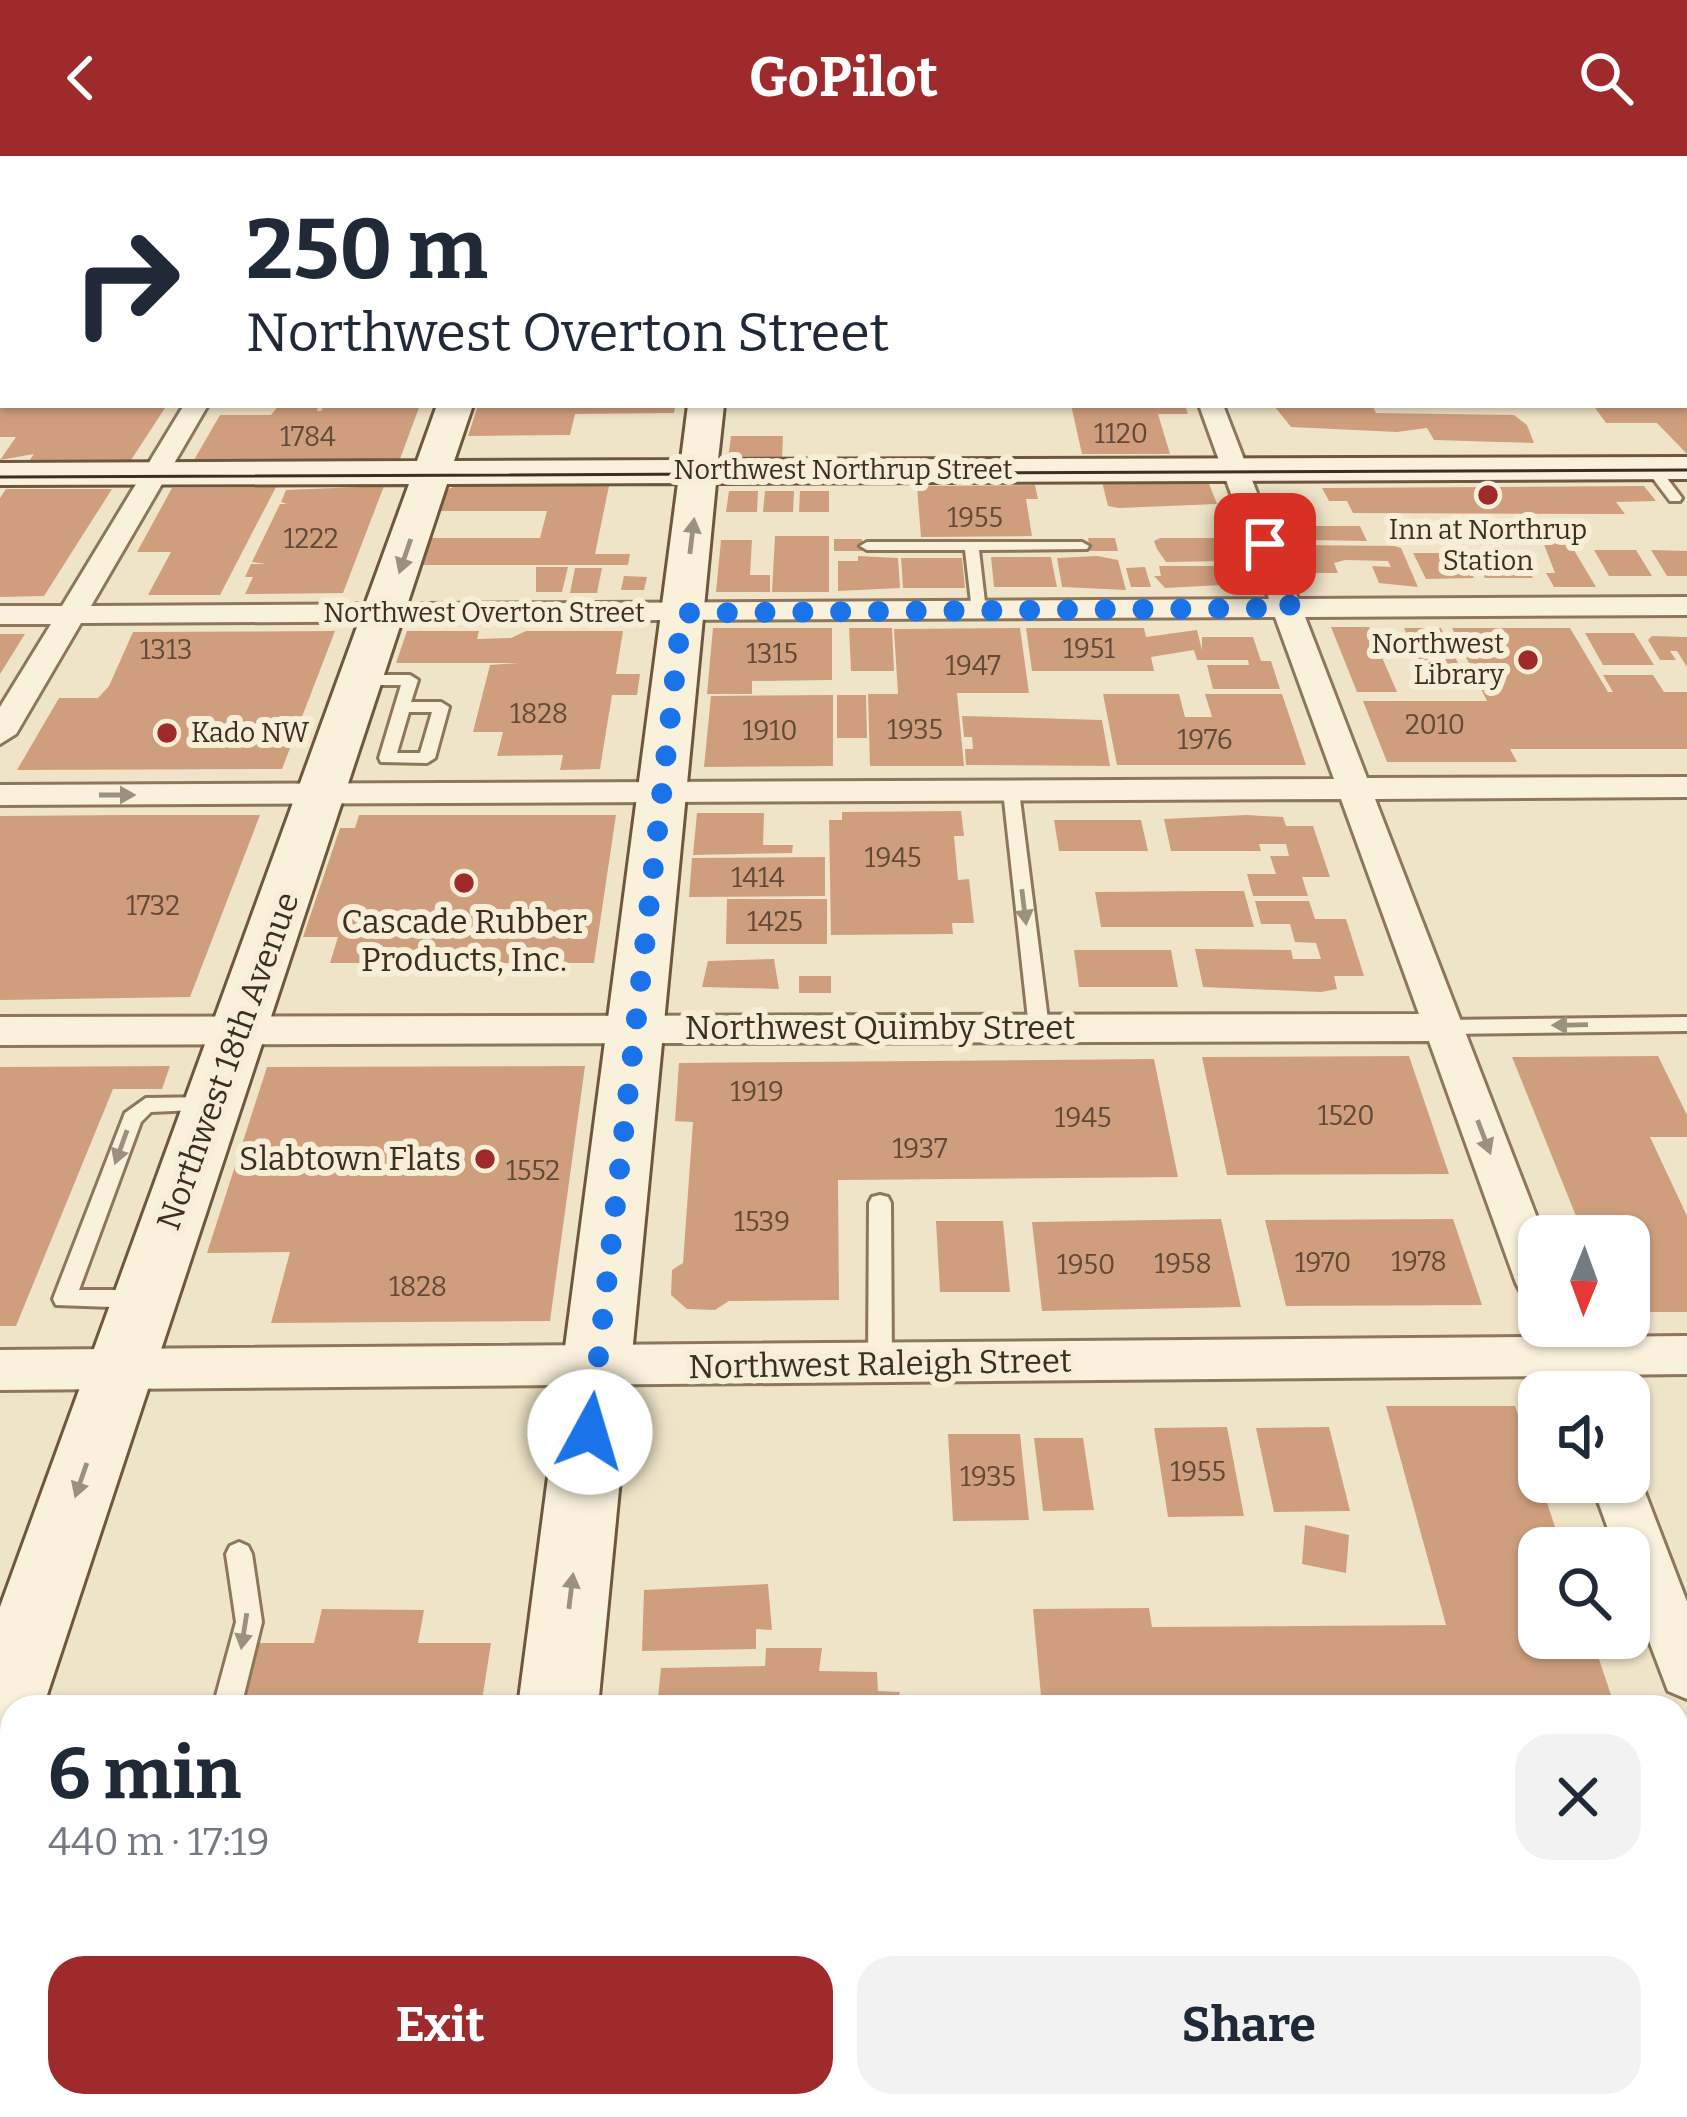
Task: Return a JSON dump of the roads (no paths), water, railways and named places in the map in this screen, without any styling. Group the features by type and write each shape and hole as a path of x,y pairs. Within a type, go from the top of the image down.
{"street":[{"path":"0,734 194,408"},
{"name":"Northwest 18th Avenue","path":"7,1695 454,408"},
{"path":"559,1695 706,408"},
{"path":"1212,408 1291,608 1518,1226"},
{"name":"Northwest Northrup Street","path":"0,474 1235,469 1671,478"},
{"name":"Northwest Overton Street","path":"0,615 1687,607"},
{"path":"0,795 1687,787"},
{"name":"Northwest Quimby Street","path":"0,1031 1444,1027"},
{"name":"Northwest Raleigh Street","path":"0,1370 1687,1355"},
{"path":"1624,1503 1687,1673"}],"lane":[{"path":"866,546 1082,546"},
{"path":"972,546 979,610"},
{"path":"362,680 410,680 402,707"},
{"path":"1011,790 1039,1028"},
{"name":"Northwest Quimby Street","path":"1444,1027 1687,1024"},
{"path":"143,1299 64,1299 131,1118 146,1105 212,1105"},
{"path":"880,1203 880,1364"},
{"path":"230,1695 249,1622 239,1555"}],"tram line":[{"path":"0,477 1687,470"}],"place":[{"name":"Inn at Northrup Station","path":"1488,495"},
{"name":"Northwest Library","path":"1528,660"},
{"name":"Kado NW","path":"167,733"},
{"name":"Cascade Rubber Products, Inc.","path":"464,883"},
{"name":"Slabtown Flats","path":"485,1159"}]}
